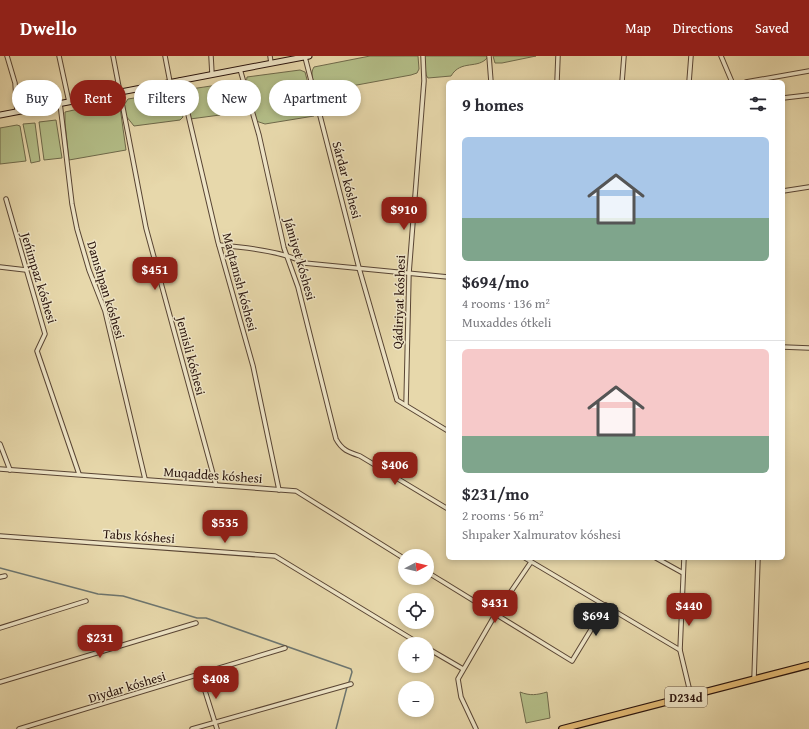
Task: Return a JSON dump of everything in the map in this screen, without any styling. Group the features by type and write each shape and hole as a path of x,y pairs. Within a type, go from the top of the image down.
{"main road":[{"path":"180,80 307,56"},
{"path":"62,104 69,102"},
{"path":"0,115 12,113"},
{"name":"D234d","path":"562,729 809,665"}],"street":[{"path":"7,56 13,80"},
{"path":"59,56 69,102"},
{"name":"Jemisli kóshesi","path":"113,56 118,80"},
{"path":"165,56 170,80"},
{"path":"210,56 212,74"},
{"path":"270,56 271,63"},
{"name":"Sárdar kóshesi","path":"307,56 359,268 398,400 406,405"},
{"name":"Qádiriyat kóshesi","path":"406,405 409,273 424,81 423,56"},
{"path":"490,56 491,80"},
{"path":"557,80 558,56"},
{"path":"622,80 624,56"},
{"path":"690,80 691,56"},
{"path":"721,56 731,80"},
{"name":"Jámiyet kóshesi","path":"240,69 259,135 288,256 298,287 336,439 340,447 360,456 446,508"},
{"path":"756,80 809,70"},
{"path":"785,98 809,94"},
{"name":"Danıshpan kóshesi","path":"61,116 72,204 77,229 89,270 105,311 145,479"},
{"name":"Jemisli kóshesi","path":"125,116 146,228 216,485"},
{"name":"Maqtanısh kóshesi","path":"189,116 219,245 253,366 279,490"},
{"path":"785,191 809,187"},
{"name":"Jeńimpaz kóshesi","path":"6,199 45,334 37,351 79,474"},
{"path":"219,245 239,246 288,256 296,258 304,263 446,277"},
{"path":"0,266 26,270"},
{"path":"785,347 809,348"},
{"path":"406,405 446,430"},
{"path":"0,444 10,470"},
{"name":"Muqaddes kóshesi","path":"0,469 296,491 398,554"},
{"name":"Tabıs kóshesi","path":"0,536 276,556 409,637"},
{"path":"528,560 680,650"},
{"path":"660,560 683,573"},
{"path":"684,560 680,650 691,696"},
{"path":"754,679 758,560"},
{"path":"476,729 458,688 458,679 495,616 531,562"},
{"path":"0,577 5,576"},
{"path":"434,577 495,616 572,661 606,605"},
{"path":"0,628 86,601"},
{"path":"0,682 196,622"},
{"name":"Diydar kóshesi","path":"20,729 285,648"},
{"path":"434,652 463,669"},
{"path":"200,675 217,729"},
{"path":"192,729 351,684"}],"green space":[{"path":"370,56 418,56 419,69 417,73 411,75 361,84 361,80 313,80 312,73 314,67"},
{"path":"424,56 488,57 479,63 460,68 451,76 428,78 426,75"},
{"path":"493,56 536,56 495,63"},
{"path":"300,70 305,72 307,80 269,80 269,116 314,116 265,124 256,121 255,116 261,116 261,80 247,80 247,77"},
{"path":"207,87 207,116 212,116 190,119 189,116 199,116 199,88"},
{"path":"134,98 134,116 183,117 180,120 134,126 126,116 126,102 128,99"},
{"path":"70,111 70,116 121,116 126,150 69,160 65,112"},
{"path":"56,120 62,158 44,160 39,122"},
{"path":"35,123 40,161 31,163 23,124"},
{"path":"17,125 20,126 26,161 0,164 0,128"},
{"path":"520,692 534,695 547,692 550,718 526,723"}],"waterway":[{"path":"0,568 98,594 123,596 197,618 206,618 351,669 352,672 349,682"},
{"path":"336,729 347,687"}]}
